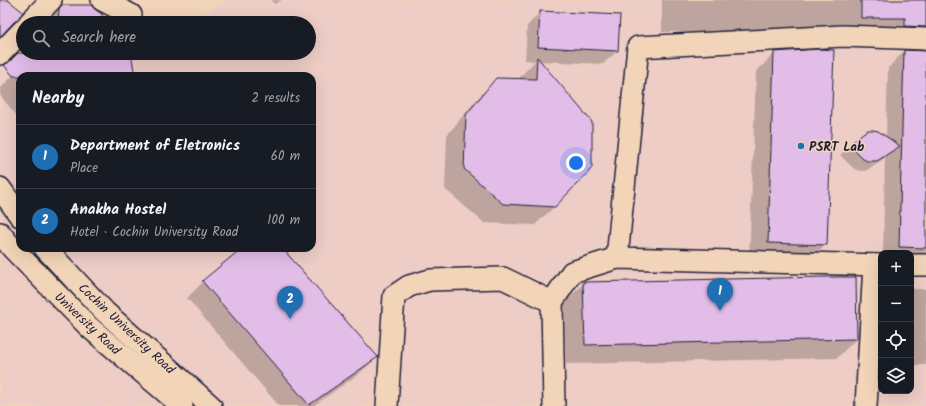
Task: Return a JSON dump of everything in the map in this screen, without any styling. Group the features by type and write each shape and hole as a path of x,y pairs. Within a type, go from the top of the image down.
{"street":[{"path":"36,16 51,0"},
{"path":"102,0 131,15"},
{"path":"617,258 638,47 844,36 926,38"},
{"path":"0,54 16,37"},
{"path":"0,188 16,210"},
{"name":"University Road","path":"0,233 13,249 89,327 182,406"},
{"name":"Cochin University Road","path":"49,252 105,312 211,406"},
{"path":"554,406 552,302 572,272 617,258 878,265 866,406"},
{"path":"914,265 926,265"},
{"path":"387,406 394,296 409,286 430,280 502,278 552,302"}],"shaded area":[{"path":"228,0 926,0 926,406 0,406 0,52 16,49 16,60 316,60 316,16 199,16"}],"building":[{"path":"0,0 8,0 23,12 20,16 16,16 16,21 0,37"},
{"path":"861,0 926,0 926,27 905,26 905,18 861,18"},
{"path":"61,5 91,5 102,14 102,16 58,16"},
{"path":"540,11 620,15 618,51 538,47"},
{"name":"PSRT Lab","path":"820,49 834,50 827,245 768,243 774,52"},
{"path":"904,50 926,51 926,248 899,247"},
{"path":"16,55 16,60 132,60 134,72 16,72 16,76 13,76 4,65"},
{"path":"537,57 592,122 592,168 555,207 503,204 464,169 466,115 496,78 536,79"},
{"path":"868,130 878,131 900,146 877,161 867,161 863,159 849,145"},
{"path":"237,252 286,252 378,357 309,405 202,281"},
{"path":"856,277 857,339 585,345 583,282"}],"place":[{"name":"PSRT Lab","path":"801,146"},
{"name":"Department of Eletronics","path":"720,311"},
{"name":"Anakha Hostel","path":"290,319"}]}
